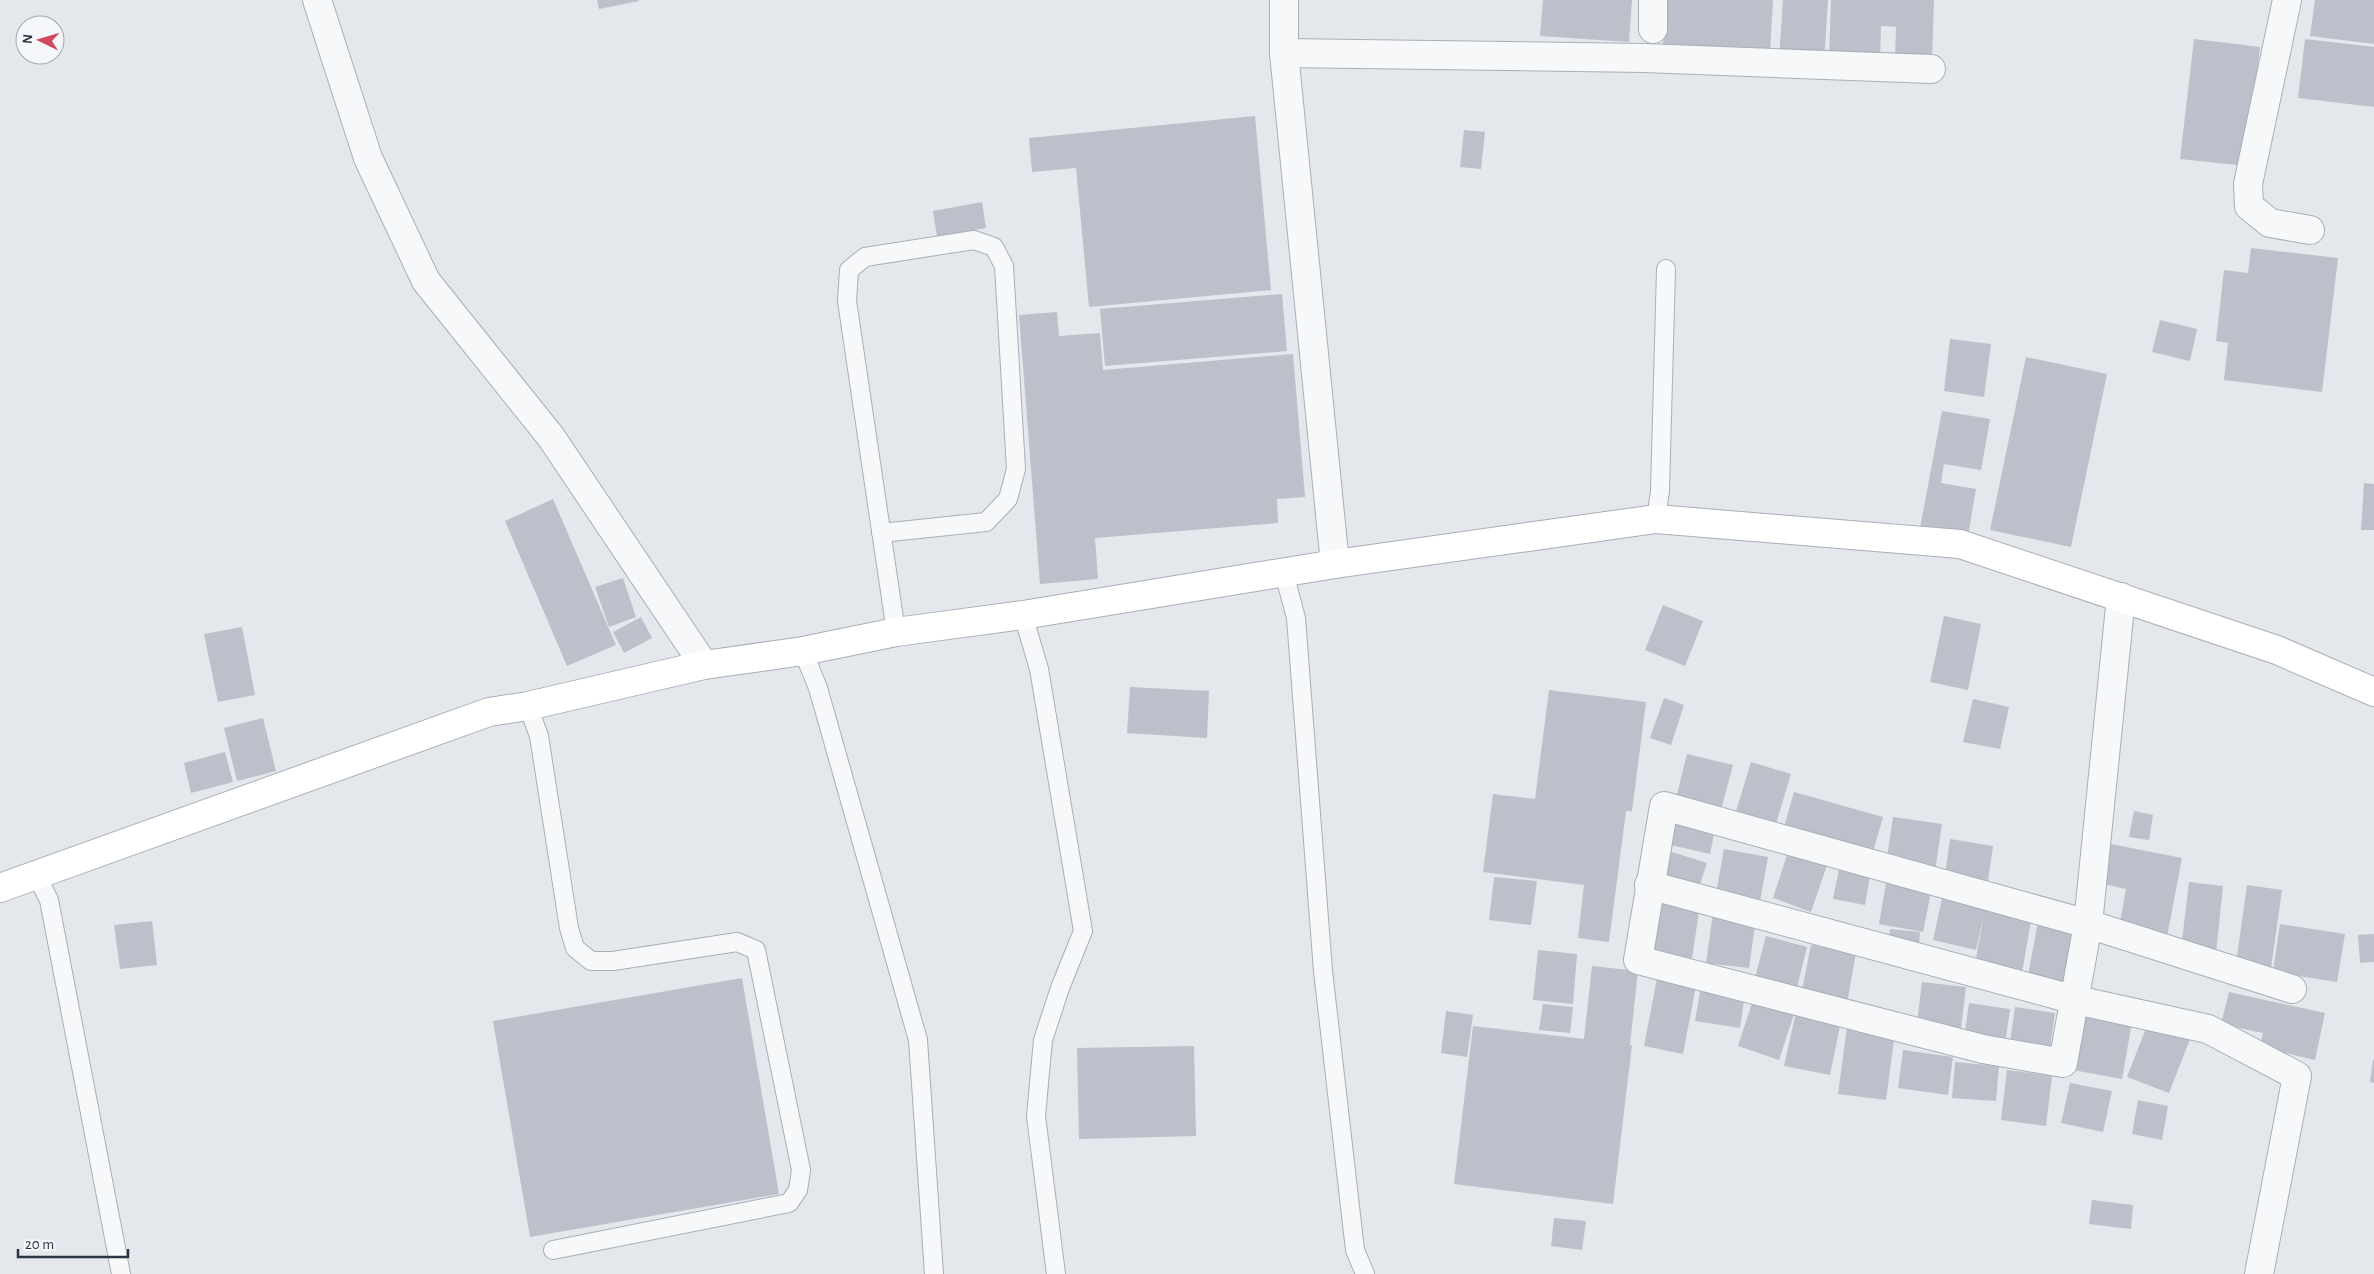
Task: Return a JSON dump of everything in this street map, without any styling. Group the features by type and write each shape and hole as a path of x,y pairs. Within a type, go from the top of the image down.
{"street":[{"path":"316,0 368,158 426,281 551,437 704,665"},
{"path":"1284,0 1284,53 1335,564"},
{"path":"1652,29 1654,0"},
{"path":"2287,0 2248,184 2250,206 2270,223 2310,230"},
{"path":"1284,53 1644,58 1931,69"},
{"path":"0,888 489,712 528,706 704,665 803,651 896,632 1023,615 1335,564 1656,519 1960,544 2276,650 2374,692"},
{"path":"2121,597 2088,924 2076,1000 2063,1063 1983,1049 1638,960 1649,885 1664,806 2088,924 2292,989"},
{"path":"1649,885 2076,1000 2208,1029 2297,1076 2259,1274"}],"lane":[{"path":"881,534 986,522 1008,499 1016,469 1004,266 994,247 974,240 865,256 849,270 847,301 881,534 896,632"},
{"path":"1656,519 1660,491 1666,269"},
{"path":"1284,573 1296,618 1324,972 1355,1250 1365,1274"},
{"path":"1023,615 1039,668 1084,930 1060,988 1043,1040 1036,1116 1056,1274"},
{"path":"803,651 818,688 918,1040 934,1274"},
{"path":"528,706 539,736 569,928 574,948 590,961 612,960 737,942 756,950 801,1170 798,1190 788,1203 553,1250"},
{"path":"36,874 49,900 121,1274"}],"building":[{"path":"597,0 638,0 639,1 599,9"},
{"path":"1543,0 1632,0 1629,42 1540,36"},
{"path":"1665,0 1773,0 1770,51 1663,45"},
{"path":"1783,0 1828,0 1824,62 1779,60"},
{"path":"1831,0 1934,0 1932,59 1895,57 1896,27 1881,26 1880,63 1829,61"},
{"path":"2315,0 2374,0 2374,44 2310,36"},
{"path":"2194,39 2260,47 2246,166 2180,159"},
{"path":"2305,39 2374,47 2374,107 2298,98"},
{"path":"1255,116 1271,290 1089,307 1076,168 1032,172 1029,138"},
{"path":"1464,130 1485,132 1481,169 1460,167"},
{"path":"982,202 986,228 937,236 933,211"},
{"path":"2251,248 2338,258 2322,392 2224,380 2228,343 2216,341 2224,270 2248,273"},
{"path":"1282,294 1287,351 1105,366 1100,309"},
{"path":"1057,312 1059,336 1100,333 1103,370 1293,354 1305,497 1277,499 1278,523 1095,538 1098,579 1040,584 1019,315"},
{"path":"2160,320 2197,329 2190,361 2152,352"},
{"path":"1950,339 1991,344 1984,397 1944,391"},
{"path":"2026,357 2107,374 2071,547 1990,530"},
{"path":"1942,411 1990,419 1981,470 1944,464 1941,483 1976,489 1968,536 1920,528"},
{"path":"2364,483 2374,484 2374,530 2361,530"},
{"path":"553,499 616,645 567,666 505,521"},
{"path":"623,578 636,617 609,627 595,587"},
{"path":"1663,605 1703,621 1685,666 1645,650"},
{"path":"1944,616 1981,624 1968,690 1930,682"},
{"path":"641,617 652,638 624,653 613,632"},
{"path":"242,627 255,695 218,702 204,634"},
{"path":"1130,687 1209,691 1207,738 1127,733"},
{"path":"1549,690 1646,702 1632,811 1626,811 1609,942 1578,938 1584,885 1483,872 1493,794 1535,799"},
{"path":"1664,698 1684,705 1671,745 1650,738"},
{"path":"1973,699 2009,707 2000,749 1963,742"},
{"path":"263,718 276,771 237,781 224,728"},
{"path":"225,752 233,782 191,793 184,763"},
{"path":"1687,754 1733,765 1721,810 1676,798"},
{"path":"1751,762 1791,774 1774,830 1734,818"},
{"path":"1794,792 1883,817 1872,855 1783,830"},
{"path":"2134,811 2153,815 2149,840 2129,837"},
{"path":"1893,817 1942,824 1935,871 1886,864"},
{"path":"1671,820 1715,829 1710,854 1666,844"},
{"path":"1950,839 1993,846 1988,881 1945,874"},
{"path":"2111,844 2182,858 2167,937 2119,928 2126,889 2103,884"},
{"path":"1724,849 1768,857 1760,901 1716,894"},
{"path":"1669,851 1707,863 1699,887 1661,876"},
{"path":"1788,852 1827,865 1811,912 1773,898"},
{"path":"1839,869 1870,876 1865,905 1833,899"},
{"path":"1494,877 1537,881 1531,925 1489,920"},
{"path":"1887,878 1932,887 1923,932 1879,924"},
{"path":"2189,882 2223,886 2216,953 2181,949"},
{"path":"2247,885 2282,890 2271,968 2236,963"},
{"path":"1943,894 2032,915 2022,973 1975,964 1984,914 1976,950 1933,940"},
{"path":"1654,899 1700,905 1692,958 1647,952"},
{"path":"1713,913 1756,918 1749,968 1706,963"},
{"path":"152,921 157,965 120,969 114,925"},
{"path":"2038,921 2079,929 2067,989 2027,981"},
{"path":"2280,924 2345,934 2337,982 2273,972"},
{"path":"1890,929 1920,932 1919,946 1889,944"},
{"path":"2374,934 2374,962 2360,963 2358,935"},
{"path":"1766,936 1807,947 1796,992 1754,981"},
{"path":"1811,945 1856,953 1847,1003 1801,995"},
{"path":"1538,950 1577,954 1573,1004 1533,1000"},
{"path":"1592,966 1638,971 1630,1045 1632,1045 1613,1204 1454,1184 1473,1026 1584,1039"},
{"path":"742,978 779,1194 530,1237 493,1021"},
{"path":"1657,978 1696,986 1683,1054 1644,1046"},
{"path":"1922,982 1966,987 1961,1028 1917,1023"},
{"path":"1701,986 1745,994 1740,1028 1695,1021"},
{"path":"2229,992 2325,1013 2315,1060 2260,1047 2263,1033 2221,1024"},
{"path":"1753,1000 1794,1014 1779,1060 1738,1046"},
{"path":"1969,1003 2010,1009 2005,1045 1964,1039"},
{"path":"1543,1004 1573,1007 1570,1033 1539,1030"},
{"path":"2015,1007 2055,1013 2050,1048 2010,1042"},
{"path":"2084,1007 2133,1016 2122,1079 2073,1070"},
{"path":"1446,1011 1473,1015 1467,1057 1441,1053"},
{"path":"1796,1012 1841,1021 1830,1075 1784,1066"},
{"path":"2150,1018 2192,1034 2169,1093 2127,1077"},
{"path":"1847,1027 1895,1033 1886,1100 1838,1094"},
{"path":"1194,1046 1196,1136 1079,1139 1077,1048"},
{"path":"1903,1050 1953,1057 1948,1095 1898,1088"},
{"path":"2374,1060 2374,1083 2370,1082"},
{"path":"1955,1062 1999,1066 1996,1101 1952,1098"},
{"path":"2007,1070 2052,1076 2046,1126 2001,1120"},
{"path":"2070,1083 2112,1091 2103,1132 2061,1123"},
{"path":"2138,1100 2168,1106 2162,1140 2132,1134"},
{"path":"2092,1200 2133,1205 2131,1229 2089,1224"},
{"path":"1554,1218 1586,1221 1582,1250 1551,1246"}]}
